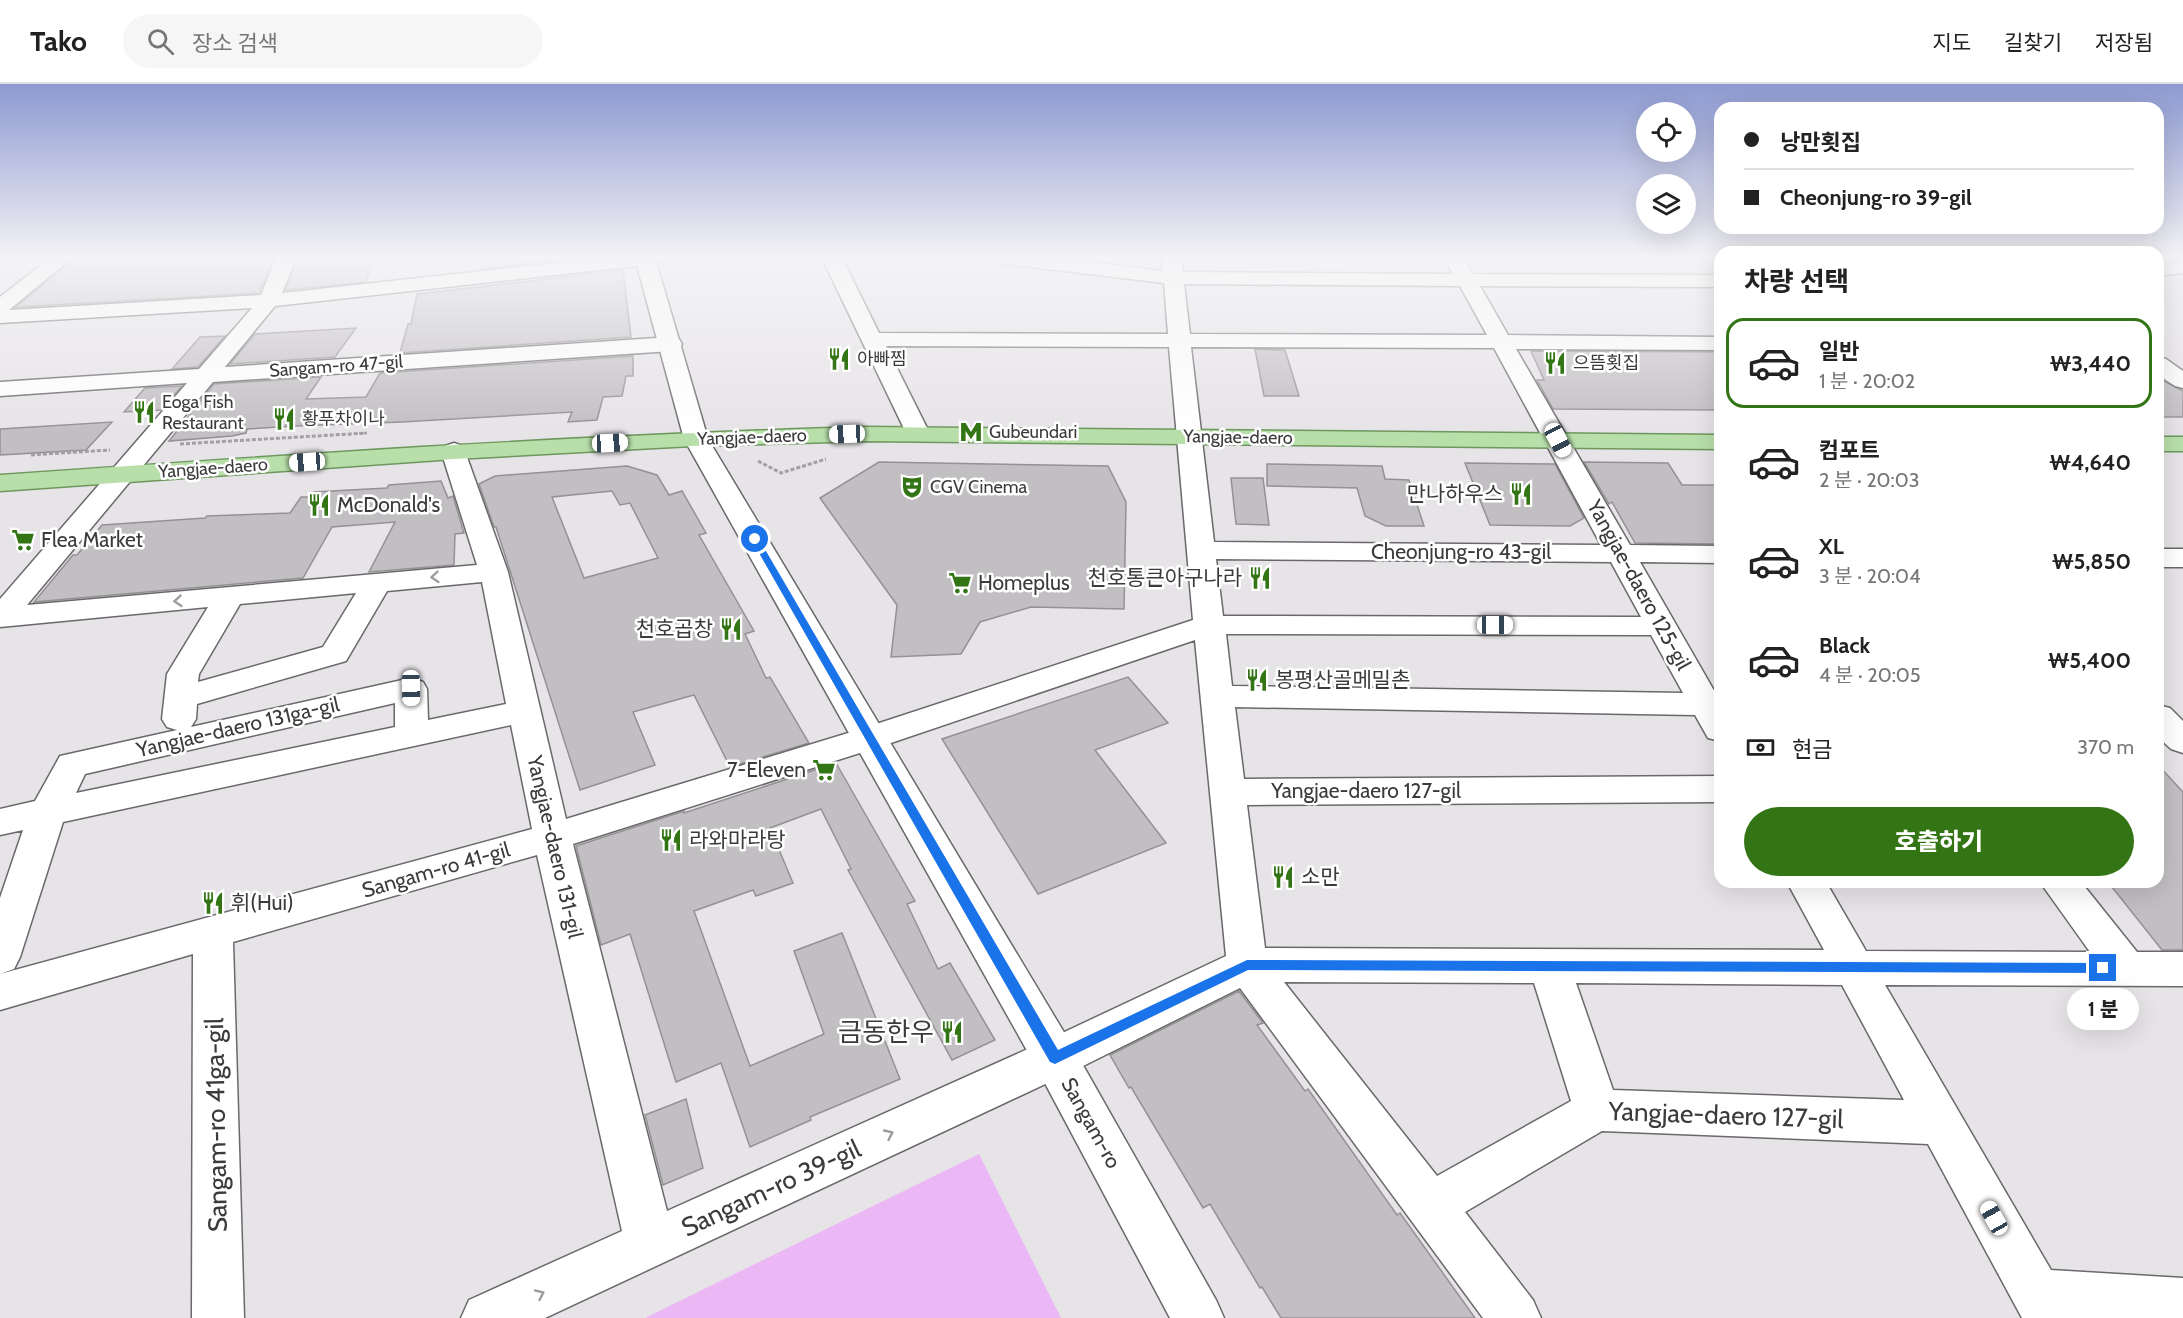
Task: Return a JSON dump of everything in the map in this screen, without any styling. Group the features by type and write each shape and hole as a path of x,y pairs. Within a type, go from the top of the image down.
{"main road":[{"name":"Yangjae-daero","path":"0,483 454,451 702,449 918,434 1714,442"},
{"path":"2164,444 2183,444"}],"street":[{"path":"0,317 25,316"},
{"path":"0,618 120,474 257,316"},
{"name":"Sangam-ro","path":"663,316 702,449 1055,1058 1198,1318"},
{"path":"860,316 918,434"},
{"path":"1178,316 1188,436 1247,965 1515,1318"},
{"name":"Yangjae-daero 125-gil","path":"1486,316 1713,717"},
{"path":"872,339 1714,343"},
{"name":"Sangam-ro 47-gil","path":"0,389 671,344"},
{"path":"2164,364 2183,362"},
{"path":"2164,368 2183,381"},
{"name":"Yangjae-daero 131-gil","path":"454,451 494,572 552,837 650,1244"},
{"name":"Cheonjung-ro 43-gil","path":"1201,550 1714,555"},
{"path":"2164,558 2183,558"},
{"path":"0,618 494,572"},
{"path":"181,698 335,654 377,582"},
{"path":"177,741 183,674 230,596"},
{"path":"1210,625 1662,626"},
{"name":"Sangam-ro 41-gil","path":"0,992 552,837 870,738 1210,625"},
{"name":"Yangjae-daero 131ga-gil","path":"48,812 72,765 411,688 412,735"},
{"path":"1217,696 1713,717"},
{"name":"Yangjae-daero 131ga-gil","path":"0,822 524,711"},
{"name":"Yangjae-daero 127-gil","path":"1228,792 1714,789"},
{"path":"0,957 48,812"},
{"path":"1809,888 2043,1306 2183,1304"},
{"path":"2064,888 2126,968"},
{"name":"Sangam-ro 41ga-gil","path":"213,932 218,1318"},
{"path":"1247,965 2183,969"},
{"name":"Sangam-ro 39-gil","path":"487,1318 1055,1058 1247,965"},
{"path":"1549,966 1597,1110"},
{"name":"Yangjae-daero 127-gil","path":"1430,1206 1597,1110 1941,1123"}],"path":[{"path":"702,449 746,454 781,473 832,457"}],"shaded area":[{"path":"979,1154 1061,1318 645,1318"}],"building":[{"path":"413,316 628,316 631,337 400,353 408,324 411,324"},
{"path":"356,328 335,357 230,364 255,334"},
{"path":"225,336 198,367 172,369 200,337"},
{"path":"1255,349 1285,350 1299,396 1264,396"},
{"path":"1531,351 1714,352 1714,410 1553,409 1537,380 1544,380"},
{"path":"633,356 633,376 626,376 622,396 603,397 597,420 568,422 572,412 247,429 246,433 232,436 169,441 214,384 321,377 306,399 366,397 380,373"},
{"path":"2164,381 2183,391 2183,417 2164,417"},
{"path":"182,386 161,410 124,412 145,388"},
{"path":"112,422 86,450 0,455 0,429"},
{"path":"879,462 1108,466 1126,502 1124,609 1031,607 980,622 961,654 891,657 897,605 820,498"},
{"path":"1584,462 1668,463 1682,485 1714,485 1714,544 1635,543 1612,502 1609,504"},
{"path":"1465,463 1555,464 1584,518 1570,526 1490,525"},
{"path":"1267,464 1382,466 1385,479 1409,480 1424,526 1386,526 1365,516 1357,488 1267,486"},
{"path":"627,466 657,475 669,495 682,491 706,533 699,535 754,631 745,634 766,678 770,677 809,743 730,767 694,695 633,712 655,765 580,790 496,527 494,527 479,484 495,476","holes":["612,491 620,505 630,503 658,558 584,578 552,497"]},
{"path":"1231,478 1263,478 1269,525 1236,524"},
{"path":"441,481 448,498 453,496 464,533 455,534 454,565 369,572 395,522 332,527 303,578 34,602 73,555 77,555 102,525 205,518 207,516 290,513 301,497 311,497 314,492 387,488 389,485"},
{"path":"1128,677 1168,723 1095,750 1166,843 1038,894 942,739"},
{"path":"836,763 915,901 907,904 938,969 950,963 995,1040 952,1060 848,870 851,869 821,809 770,828 793,883 756,896 753,890 694,911 750,1066 824,1034 794,951 842,933 900,1079 810,1117 811,1120 750,1147 721,1063 676,1082 630,934 601,945 576,846"},
{"path":"2164,771 2183,792 2183,950 2162,950 2113,888 2164,888"},
{"path":"1239,991 1263,1023 1257,1025 1305,1091 1308,1089 1397,1215 1400,1213 1475,1318 1281,1318 1262,1287 1260,1288 1210,1204 1203,1208 1110,1055"},
{"path":"686,1099 703,1168 663,1185 645,1115"}],"place":[{"name":"아빠찜","path":"839,359"},
{"name":"으뜸횟집","path":"1555,363"},
{"name":"Eoga Fish Restaurant","path":"144,412"},
{"name":"황푸차이나","path":"284,419"},
{"name":"Gubeundari","path":"971,432"},
{"name":"CGV Cinema","path":"912,487"},
{"name":"만나하우스","path":"1521,494"},
{"name":"McDonald's","path":"319,505"},
{"name":"Flea Market","path":"23,540"},
{"name":"천호통큰아구나라","path":"1260,578"},
{"name":"Homeplus","path":"960,583"},
{"name":"천호곱창","path":"731,629"},
{"name":"봉평산골메밀촌","path":"1257,680"},
{"name":"7-Eleven","path":"824,770"},
{"name":"라와마라탕","path":"671,840"},
{"name":"소만","path":"1283,877"},
{"name":"휘(Hui)","path":"213,903"},
{"name":"금동한우","path":"952,1032"}],"route":[{"path":"755,539 1055,1058 1247,965 2103,968"}]}
